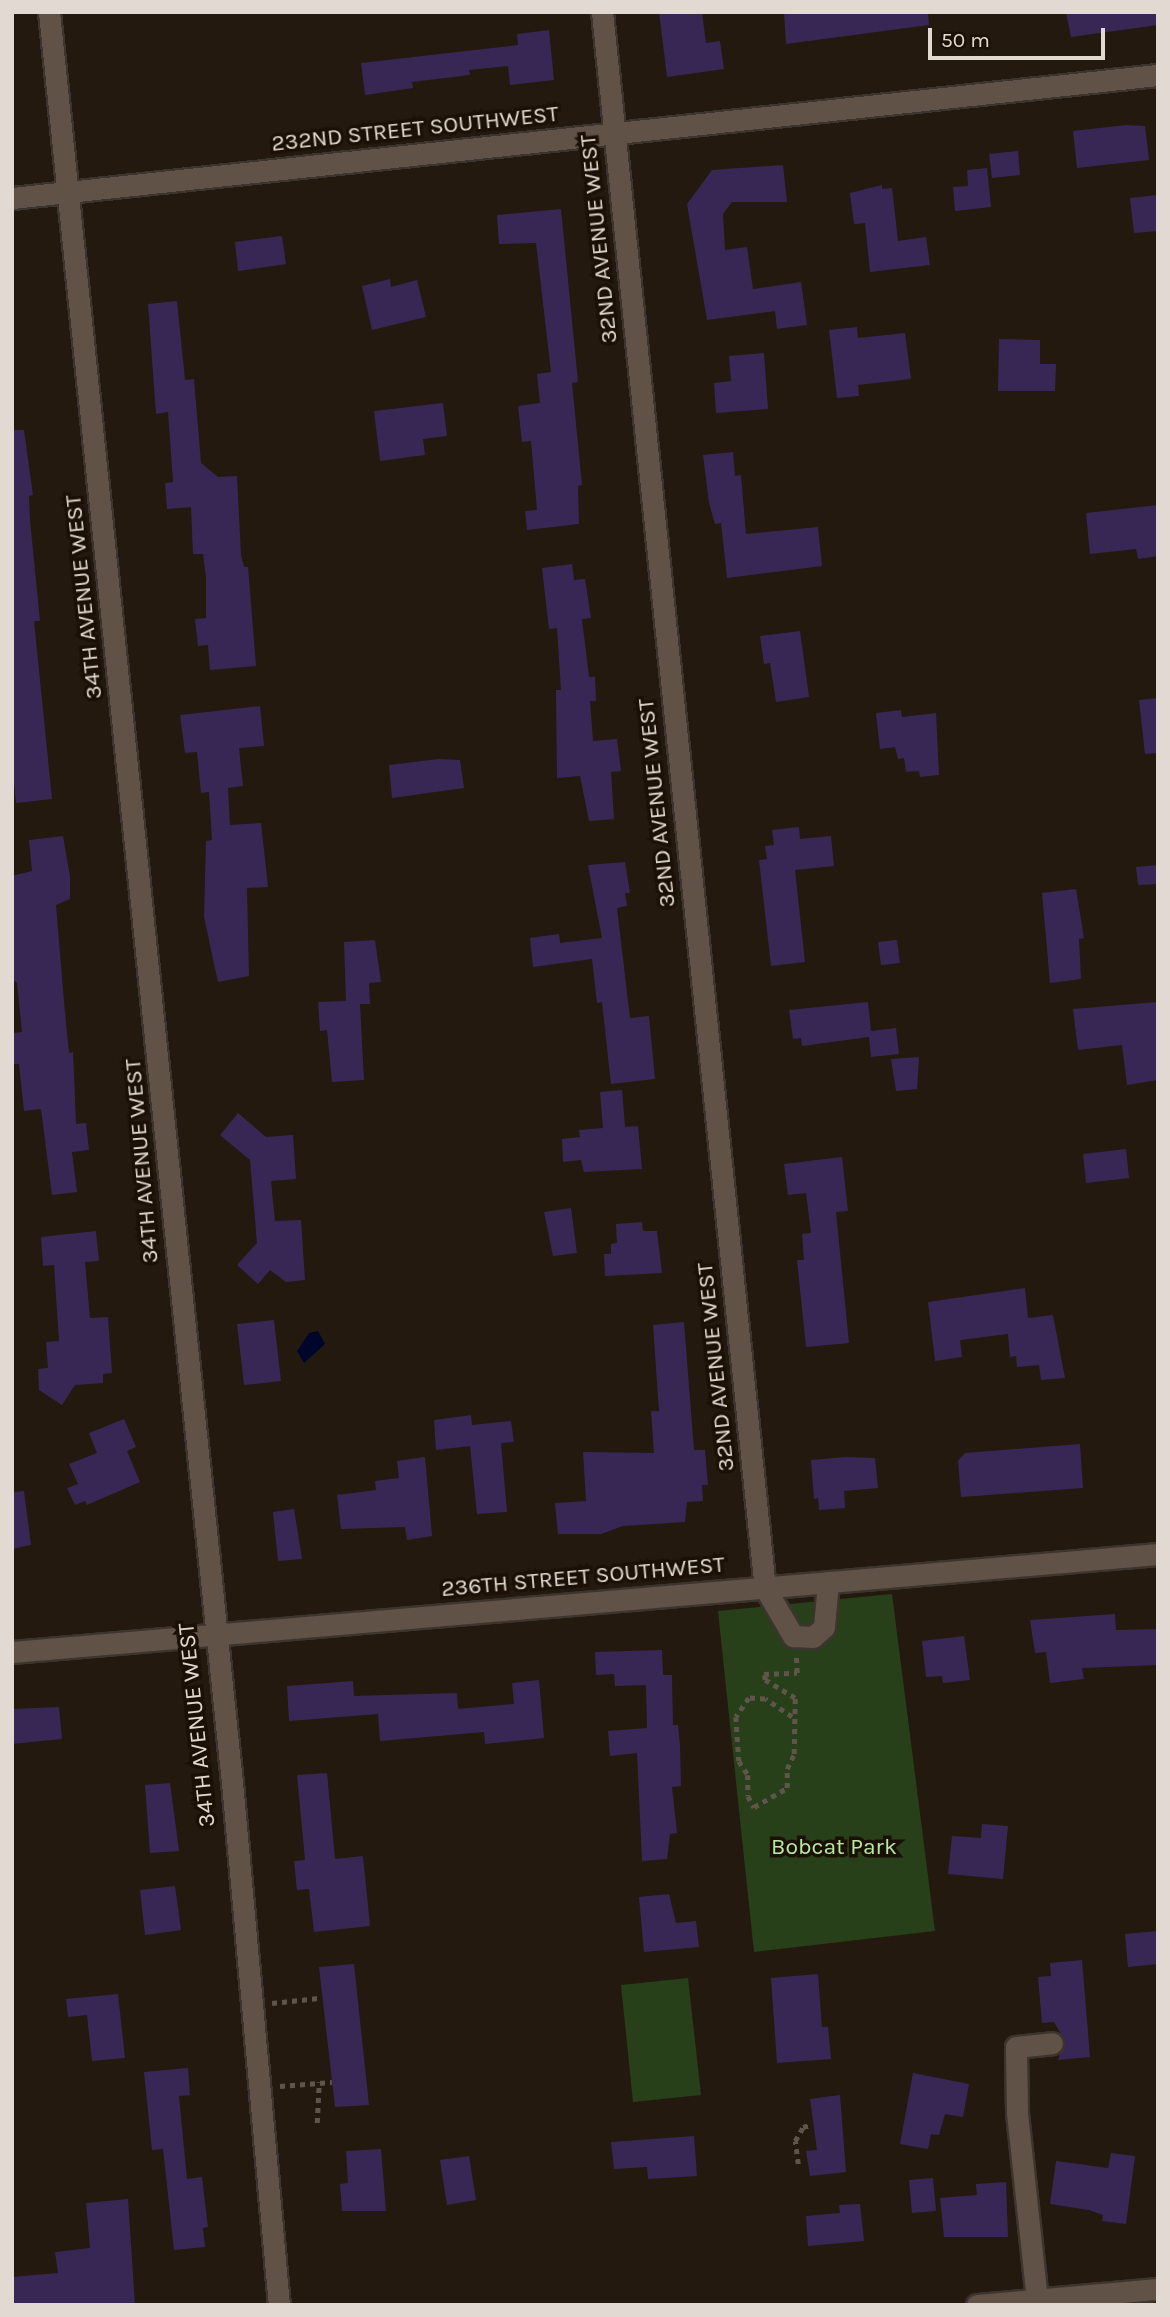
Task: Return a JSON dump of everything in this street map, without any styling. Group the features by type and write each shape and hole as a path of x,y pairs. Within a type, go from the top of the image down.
{"street":[{"name":"34TH AVENUE WEST","path":"49,12 252,2005 279,2305"},
{"name":"32ND AVENUE WEST","path":"602,12 765,1588"},
{"name":"232ND STREET SOUTHWEST","path":"12,198 1158,75"},
{"name":"236TH STREET SOUTHWEST","path":"12,1651 1158,1554"},
{"path":"765,1588 793,1636 813,1637 824,1627 828,1582"},
{"path":"1034,2302 1017,2112 1016,2047 1052,2043"},
{"path":"977,2305 1034,2302 1158,2288"}],"path":[{"path":"792,1717 765,1699 749,1698 736,1717 739,1761 748,1775 748,1796 754,1807 787,1788 787,1769 794,1754 792,1717 795,1698 765,1680 764,1674 797,1673"},
{"path":"252,2005 319,1998"},
{"path":"317,2123 319,2082"},
{"path":"259,2088 332,2082"},
{"path":"798,2164 795,2141 803,2127 810,2125"}],"green space":[{"name":"Bobcat Park","path":"892,1594 935,1931 754,1952 718,1611"},
{"path":"688,1978 701,2095 633,2102 621,1985"}],"water":[{"path":"318,1331 325,1344 304,1363 297,1351 309,1333"}],"building":[{"path":"659,12 702,12 706,43 720,41 724,69 667,77"},
{"path":"784,12 928,12 929,25 786,44"},
{"path":"1066,12 1158,12 1158,25 1071,37"},
{"path":"549,30 554,80 510,85 508,66 469,70 470,75 412,82 413,88 365,95 361,63 518,45 517,34"},
{"path":"1126,125 1145,126 1149,160 1077,168 1073,131"},
{"path":"1018,151 1020,175 992,178 989,154"},
{"path":"783,165 787,202 732,202 723,214 725,250 747,247 753,289 801,282 807,325 777,329 775,311 707,320 687,204 712,170"},
{"path":"987,168 991,207 955,211 953,187 968,186 967,170"},
{"path":"882,185 882,189 892,188 898,241 926,237 930,265 870,272 865,223 854,224 850,193"},
{"path":"1158,195 1158,231 1134,233 1130,198"},
{"path":"561,209 578,382 572,383 582,485 578,486 579,524 527,530 525,511 537,510 531,441 522,442 518,406 540,403 537,374 551,372 536,243 499,244 497,215"},
{"path":"282,236 286,264 238,271 235,242"},
{"path":"390,279 391,287 417,280 426,317 372,330 362,286"},
{"path":"177,301 185,380 194,379 201,463 218,477 237,476 241,555 244,567 248,567 256,666 210,670 208,645 198,646 195,619 206,618 206,577 203,554 193,554 191,507 167,509 165,483 173,482 168,412 156,414 148,304"},
{"path":"857,327 858,338 905,333 911,379 858,385 859,396 837,398 829,330"},
{"path":"999,339 1040,340 1040,364 1056,364 1055,391 998,391"},
{"path":"764,353 768,409 716,413 714,383 731,381 729,356"},
{"path":"443,403 447,436 423,439 425,455 380,461 374,411"},
{"path":"12,430 24,430 33,495 29,496 30,520 40,621 34,621 52,799 16,803 12,764"},
{"path":"733,452 735,476 741,475 746,534 818,527 822,566 727,578 721,523 715,524 709,503 703,455"},
{"path":"1158,505 1158,556 1138,559 1136,549 1090,554 1086,513"},
{"path":"572,564 574,580 585,579 591,618 582,619 589,677 595,677 596,701 590,701 593,741 617,739 621,771 611,772 614,819 589,821 580,776 557,778 556,690 561,690 557,628 549,629 542,568"},
{"path":"800,631 809,697 776,702 770,663 764,664 760,636"},
{"path":"1158,698 1158,753 1145,754 1139,700"},
{"path":"260,706 264,746 239,748 243,786 228,788 230,825 261,823 268,887 247,888 249,976 218,982 204,917 206,841 212,840 209,792 201,793 197,752 185,753 180,715"},
{"path":"901,710 902,717 936,713 939,775 920,777 919,771 906,772 904,758 898,759 895,747 880,749 876,713"},
{"path":"438,759 460,760 464,788 392,798 389,765"},
{"path":"799,827 800,839 831,836 834,866 795,870 805,962 771,966 759,860 767,859 765,846 774,845 772,830"},
{"path":"63,836 70,876 70,899 56,905 64,1002 69,1053 73,1052 76,1124 86,1123 89,1150 72,1152 77,1192 52,1195 41,1109 24,1111 19,1064 12,1064 12,1033 22,1032 17,983 12,979 12,876 32,871 29,840"},
{"path":"625,862 630,893 625,893 627,906 617,908 630,1018 649,1016 655,1079 611,1084 602,1002 597,1003 592,959 533,967 530,938 559,934 560,943 602,938 588,865"},
{"path":"1158,865 1158,884 1138,885 1136,867"},
{"path":"1076,889 1084,938 1079,939 1081,979 1050,983 1042,893"},
{"path":"375,940 381,982 369,983 370,1004 360,1004 364,1080 332,1082 327,1030 320,1031 318,1002 346,1001 344,942"},
{"path":"897,940 900,963 881,965 878,942"},
{"path":"868,1002 871,1031 896,1028 899,1054 871,1057 869,1037 802,1046 801,1038 793,1039 789,1010"},
{"path":"1158,1002 1158,1080 1127,1085 1122,1045 1078,1050 1073,1009"},
{"path":"919,1057 917,1089 896,1091 891,1059"},
{"path":"622,1090 625,1127 638,1126 642,1169 584,1172 581,1160 563,1162 562,1139 580,1137 579,1130 603,1128 600,1092"},
{"path":"238,1113 266,1137 293,1135 296,1179 271,1181 275,1221 301,1220 305,1280 286,1282 270,1270 258,1284 237,1265 257,1243 250,1160 220,1135"},
{"path":"1126,1149 1129,1178 1086,1183 1083,1154"},
{"path":"842,1157 848,1211 836,1212 849,1343 806,1347 797,1260 804,1260 802,1234 811,1233 806,1193 788,1195 784,1164"},
{"path":"571,1208 577,1253 553,1256 544,1212"},
{"path":"642,1222 643,1231 657,1231 662,1273 605,1276 604,1254 611,1254 611,1244 617,1243 616,1224"},
{"path":"96,1231 99,1261 85,1262 90,1318 108,1317 112,1373 103,1374 103,1383 75,1385 62,1405 39,1390 38,1369 48,1368 46,1342 59,1341 54,1265 43,1266 41,1237"},
{"path":"1025,1288 1028,1318 1053,1315 1065,1378 1041,1380 1039,1365 1017,1367 1016,1356 1010,1357 1008,1334 960,1340 962,1357 935,1361 928,1302"},
{"path":"274,1320 281,1381 244,1385 237,1324"},
{"path":"684,1322 694,1450 705,1450 708,1485 702,1485 703,1501 687,1502 685,1522 623,1526 601,1534 558,1534 555,1503 586,1501 583,1452 654,1453 651,1411 659,1411 653,1325"},
{"path":"471,1415 472,1425 511,1421 514,1442 501,1443 507,1512 477,1514 470,1446 436,1450 434,1420"},
{"path":"124,1419 136,1447 127,1451 140,1482 87,1505 85,1501 75,1505 67,1488 78,1484 69,1464 97,1453 89,1433"},
{"path":"1080,1444 1083,1488 961,1497 958,1461 965,1453"},
{"path":"425,1457 432,1536 407,1540 405,1527 341,1529 337,1495 376,1490 375,1481 399,1478 397,1461"},
{"path":"875,1458 878,1488 844,1491 845,1508 819,1510 818,1498 814,1499 811,1460"},
{"path":"24,1491 31,1545 12,1549 12,1492"},
{"path":"294,1509 302,1559 278,1561 273,1512"},
{"path":"1115,1614 1116,1630 1158,1629 1158,1665 1082,1668 1084,1679 1050,1683 1046,1652 1035,1653 1030,1620"},
{"path":"964,1636 970,1680 943,1683 942,1676 926,1677 922,1641"},
{"path":"662,1650 663,1675 672,1675 673,1725 678,1725 680,1746 681,1786 672,1787 677,1833 670,1834 667,1859 642,1861 637,1753 610,1756 608,1731 647,1728 646,1685 615,1686 614,1674 596,1675 595,1652"},
{"path":"539,1680 544,1738 485,1744 484,1732 380,1741 378,1714 289,1721 287,1686 353,1681 354,1696 457,1693 458,1709 514,1704 512,1683"},
{"path":"59,1707 62,1739 12,1744 12,1709"},
{"path":"327,1773 335,1859 363,1856 370,1926 314,1932 309,1889 297,1890 294,1861 305,1860 297,1775"},
{"path":"170,1783 179,1851 150,1853 145,1785"},
{"path":"982,1824 1008,1826 1003,1879 948,1874 952,1836 981,1838"},
{"path":"175,1886 181,1930 145,1935 140,1890"},
{"path":"669,1894 676,1923 696,1921 699,1947 644,1952 639,1897"},
{"path":"1158,1931 1158,1964 1128,1967 1125,1934"},
{"path":"1082,1960 1090,2057 1058,2060 1065,2041 1054,2022 1042,2023 1038,1977 1051,1976 1050,1963"},
{"path":"354,1964 369,2105 335,2107 319,1967"},
{"path":"818,1974 822,2027 828,2027 831,2059 777,2063 771,1978"},
{"path":"118,1994 125,2058 92,2061 87,2015 68,2017 66,1999"},
{"path":"188,2068 190,2095 179,2096 187,2179 202,2177 208,2227 203,2228 205,2247 174,2250 163,2149 152,2150 144,2072"},
{"path":"913,2073 969,2084 963,2117 945,2114 939,2135 931,2134 928,2149 900,2144"},
{"path":"840,2095 846,2172 810,2176 806,2151 817,2150 810,2099"},
{"path":"694,2136 697,2176 648,2179 647,2167 614,2169 611,2142"},
{"path":"381,2149 386,2211 342,2211 340,2184 348,2183 346,2151"},
{"path":"1111,2153 1135,2156 1126,2224 1102,2221 1103,2215 1089,2210 1050,2204 1056,2161 1108,2168"},
{"path":"469,2156 476,2200 447,2205 440,2160"},
{"path":"933,2178 936,2211 912,2213 909,2180"},
{"path":"1006,2182 1008,2237 944,2237 940,2198 977,2195 976,2184"},
{"path":"128,2199 135,2305 12,2305 12,2277 58,2273 55,2252 90,2248 86,2203"},
{"path":"860,2204 864,2241 808,2246 806,2216 840,2213 839,2205"}]}
